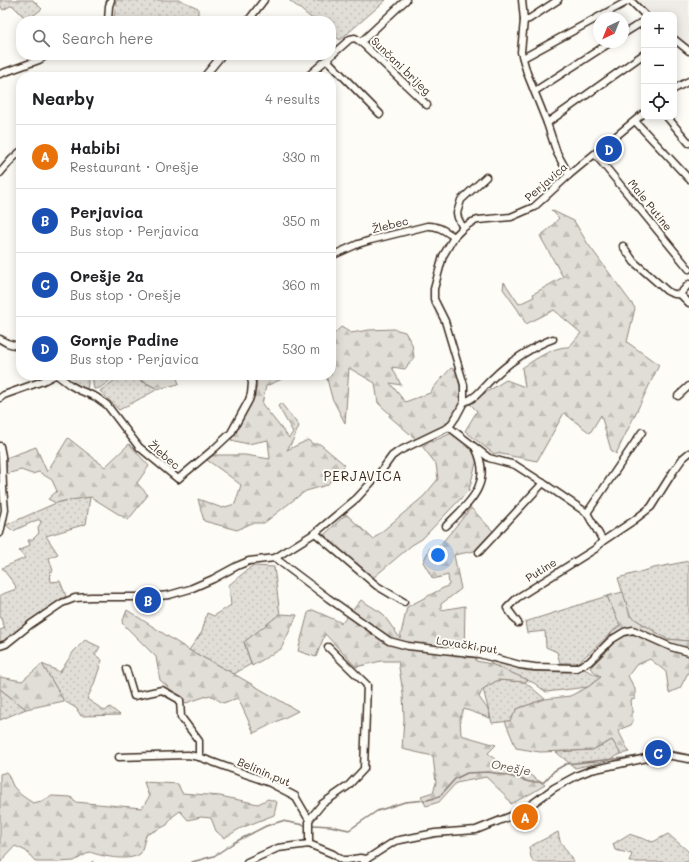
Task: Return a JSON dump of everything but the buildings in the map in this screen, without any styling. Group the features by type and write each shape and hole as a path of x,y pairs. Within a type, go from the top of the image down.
{"street":[{"path":"108,16 111,0"},
{"path":"252,16 264,0"},
{"name":"Sunčani brijeg","path":"361,42 406,0"},
{"path":"522,0 524,20 521,52 527,73 557,153 569,175"},
{"path":"524,20 529,19 558,0"},
{"path":"523,58 630,0 643,12"},
{"path":"629,30 641,23"},
{"name":"Sunčani brijeg","path":"336,52 350,39 355,38 427,105"},
{"path":"677,41 689,51"},
{"path":"535,91 602,48"},
{"path":"547,123 641,56"},
{"path":"0,74 39,60"},
{"path":"208,72 218,60"},
{"path":"327,60 380,114"},
{"name":"Sunčani brijeg","path":"313,72 327,60"},
{"path":"677,88 689,82"},
{"name":"Perjavica","path":"464,402 464,385 445,321 434,299 434,289 443,256 454,237 467,225 478,220 511,217 530,210 569,175 641,116"},
{"path":"670,120 689,143"},
{"path":"635,121 689,179"},
{"name":"Male Putine","path":"595,154 689,269"},
{"path":"0,173 16,156"},
{"path":"463,228 457,213 461,200 486,177"},
{"name":"Žlebec","path":"336,254 371,240 433,225 454,237"},
{"path":"623,246 634,262 667,291 676,295 680,294 689,302"},
{"path":"680,294 689,284"},
{"path":"0,339 16,346"},
{"path":"0,646 6,644 31,624 62,603 75,598 150,597 169,595 190,589 249,561 275,558 315,534 357,498 379,474 392,456 399,451 449,427 464,402 475,397 495,376 518,357 553,339"},
{"path":"0,398 4,395 46,380"},
{"name":"Žlebec","path":"64,380 74,387 96,397 107,405 140,447 178,479 231,433 249,400 251,394 251,380"},
{"path":"678,396 689,386"},
{"path":"449,427 489,458 515,466 587,513 603,541"},
{"path":"587,513 642,432"},
{"path":"0,446 5,505 0,533"},
{"path":"446,526 474,497 478,488 482,474 480,458 475,447"},
{"name":"Putine","path":"518,623 507,608 517,598 595,549 603,541 652,507 673,472 683,458 689,453"},
{"path":"479,552 543,483"},
{"path":"315,534 376,586 404,602"},
{"name":"Lovački put","path":"275,558 389,641 408,646 479,654 520,665 535,667 576,668 589,662 611,640 624,632 633,630 671,647 689,652"},
{"path":"309,844 309,820 322,804 348,786 364,768 367,685 328,647"},
{"path":"126,669 134,696 162,690 180,700 181,717 199,741 199,757"},
{"name":"Belinin put","path":"119,757 188,755 199,757 270,783 294,796 309,820"},
{"path":"247,862 278,848 309,844 334,854 342,860 360,858 366,861 395,841 435,833 476,830 521,812 554,788 591,770 661,755 689,760"}],"shaded area":[{"path":"633,0 689,0 689,47 677,37 677,12 647,12"}],"green space":[{"path":"0,0 33,0 42,9 32,16 23,16 12,5 3,10 0,5"},
{"path":"116,0 180,0 198,8 198,16 114,16"},
{"path":"289,0 386,0 340,40 336,37 336,16 309,16"},
{"path":"551,210 574,221 588,244 635,308 627,342 659,365 616,454 611,450 601,415 590,433 564,413 537,461 496,453 494,454 465,431 477,411 469,403 506,380 525,387 522,368 551,351 563,347 569,347 581,333 554,310 526,324 503,289 504,282 519,304 534,297 533,294 563,277 540,236 559,218"},
{"path":"341,327 351,333 369,330 394,329 405,332 412,344 414,357 405,369 392,367 401,385 390,383 405,402 430,393 451,368 456,370 461,390 462,402 449,424 417,440 389,416 390,414 378,403 375,383 349,368 345,423 332,398 327,380 336,380 336,332"},
{"path":"69,380 88,380 87,390 84,390"},
{"path":"93,380 110,380 100,388 94,389"},
{"path":"115,380 139,380 158,389 119,410 100,391"},
{"path":"141,380 178,380 179,384 158,389"},
{"path":"256,380 280,380 266,386 262,404 289,438 293,432 278,406 281,403 299,426 287,450 308,440 313,444 320,444 345,465 327,485 306,491 264,523 252,523 237,530 204,521 198,499 222,508 235,504 241,485 207,460 213,455 245,455 270,459 268,440 248,444 231,440 253,400 257,386"},
{"path":"452,433 469,445 477,459 469,490 422,539 412,545 374,577 365,572 362,567 358,566 324,535 346,514 373,539 424,496 438,479 436,464 422,446"},
{"path":"68,438 105,467 129,444 149,466 137,483 148,495 128,520 91,497 56,503 48,499 57,491 52,480 39,472 32,474 21,470 6,474 6,458 36,447 47,472"},
{"path":"90,497 86,524 46,536 58,554 49,558 53,571 50,572 51,582 60,581 66,596 0,644 0,630 5,628 0,617 0,595 16,589 15,585 2,568 25,558 19,551 30,545 28,540 32,540 39,533 38,528 41,522 40,520 37,520 13,531 6,525 56,503"},
{"path":"471,508 493,531 474,551 454,555 461,589 441,604 441,610 465,606 464,657 476,658 476,661 491,664 528,680 525,682 498,680 483,689 479,697 489,711 490,718 464,709 460,718 461,735 496,745 488,753 511,774 527,773 545,785 511,804 505,795 486,777 456,783 439,802 426,806 421,796 433,792 436,783 433,756 402,749 404,719 403,693 398,661 381,661 356,667 325,634 316,657 298,651 308,613 313,610 342,623 361,600 382,613 400,638 407,607 449,585 448,575 433,579 423,562 430,548 432,547 436,550"},
{"path":"689,561 689,641 667,639 630,616 618,578 654,568"},
{"path":"252,566 274,567 280,615 244,642 251,664 234,674 189,650 202,632 207,613 214,616 231,605 229,585"},
{"path":"623,592 630,616 667,639 689,641 689,671 680,688 669,693 666,672 650,659 636,665 628,676 635,689 635,699 631,700 633,721 631,725 618,730 629,752 621,754 612,740 592,750 540,752 516,748 505,721 510,721 517,709 545,699 570,696 588,687 601,677 590,668 608,650 608,636 620,625 607,596"},
{"path":"607,596 620,625 578,663 560,663 557,652 546,647 545,631 527,633 525,622"},
{"path":"127,610 189,650 298,711 254,733 238,698 223,703 210,695 186,703 160,680 156,657 122,623"},
{"path":"280,614 297,615 281,649 252,666 244,642"},
{"path":"85,640 100,647 95,655 102,660 87,699 105,711 110,707 120,715 81,716 76,708 64,701 42,664 60,672 74,651"},
{"path":"492,660 527,671 568,672 584,669 601,677 588,687 546,692 534,683 491,664"},
{"path":"42,664 64,701 26,709 0,689 0,677 22,681"},
{"path":"498,680 525,682 545,699 517,709 510,721 492,723 483,689"},
{"path":"0,689 26,709 0,720"},
{"path":"612,740 621,754 607,761 575,768 556,752 592,750"},
{"path":"7,772 13,786 21,795 33,803 42,801 52,796 71,797 75,802 142,808 149,797 144,782 178,784 182,793 220,796 258,804 268,799 277,802 274,815 241,828 224,838 216,831 211,818 201,817 188,820 180,811 172,817 167,825 146,835 141,853 137,856 117,858 102,856 90,852 74,861 36,862 26,851 15,846 0,862 0,774"},
{"path":"558,832 560,841 574,862 533,862 529,847"},
{"path":"629,834 653,842 668,834 689,852 689,862 629,862 632,854 615,850 613,844"}],"waterway":[{"name":"Orešje","path":"313,825 330,826 349,830 377,811 405,802 427,800 439,797 455,779 467,773 489,772 530,782 544,782 554,771 566,764 634,757 660,750 689,755"},
{"name":"Orešje","path":"192,862 214,856 235,842 266,826 282,821 304,825"}],"place":[{"name":"Gornje Padine","path":"609,149"},
{"name":"Perjavica","path":"148,600"},
{"name":"Orešje 2a","path":"658,753"},
{"name":"Habibi","path":"525,817"}],"district":[{"name":"PERJAVICA","path":"363,476"}]}
